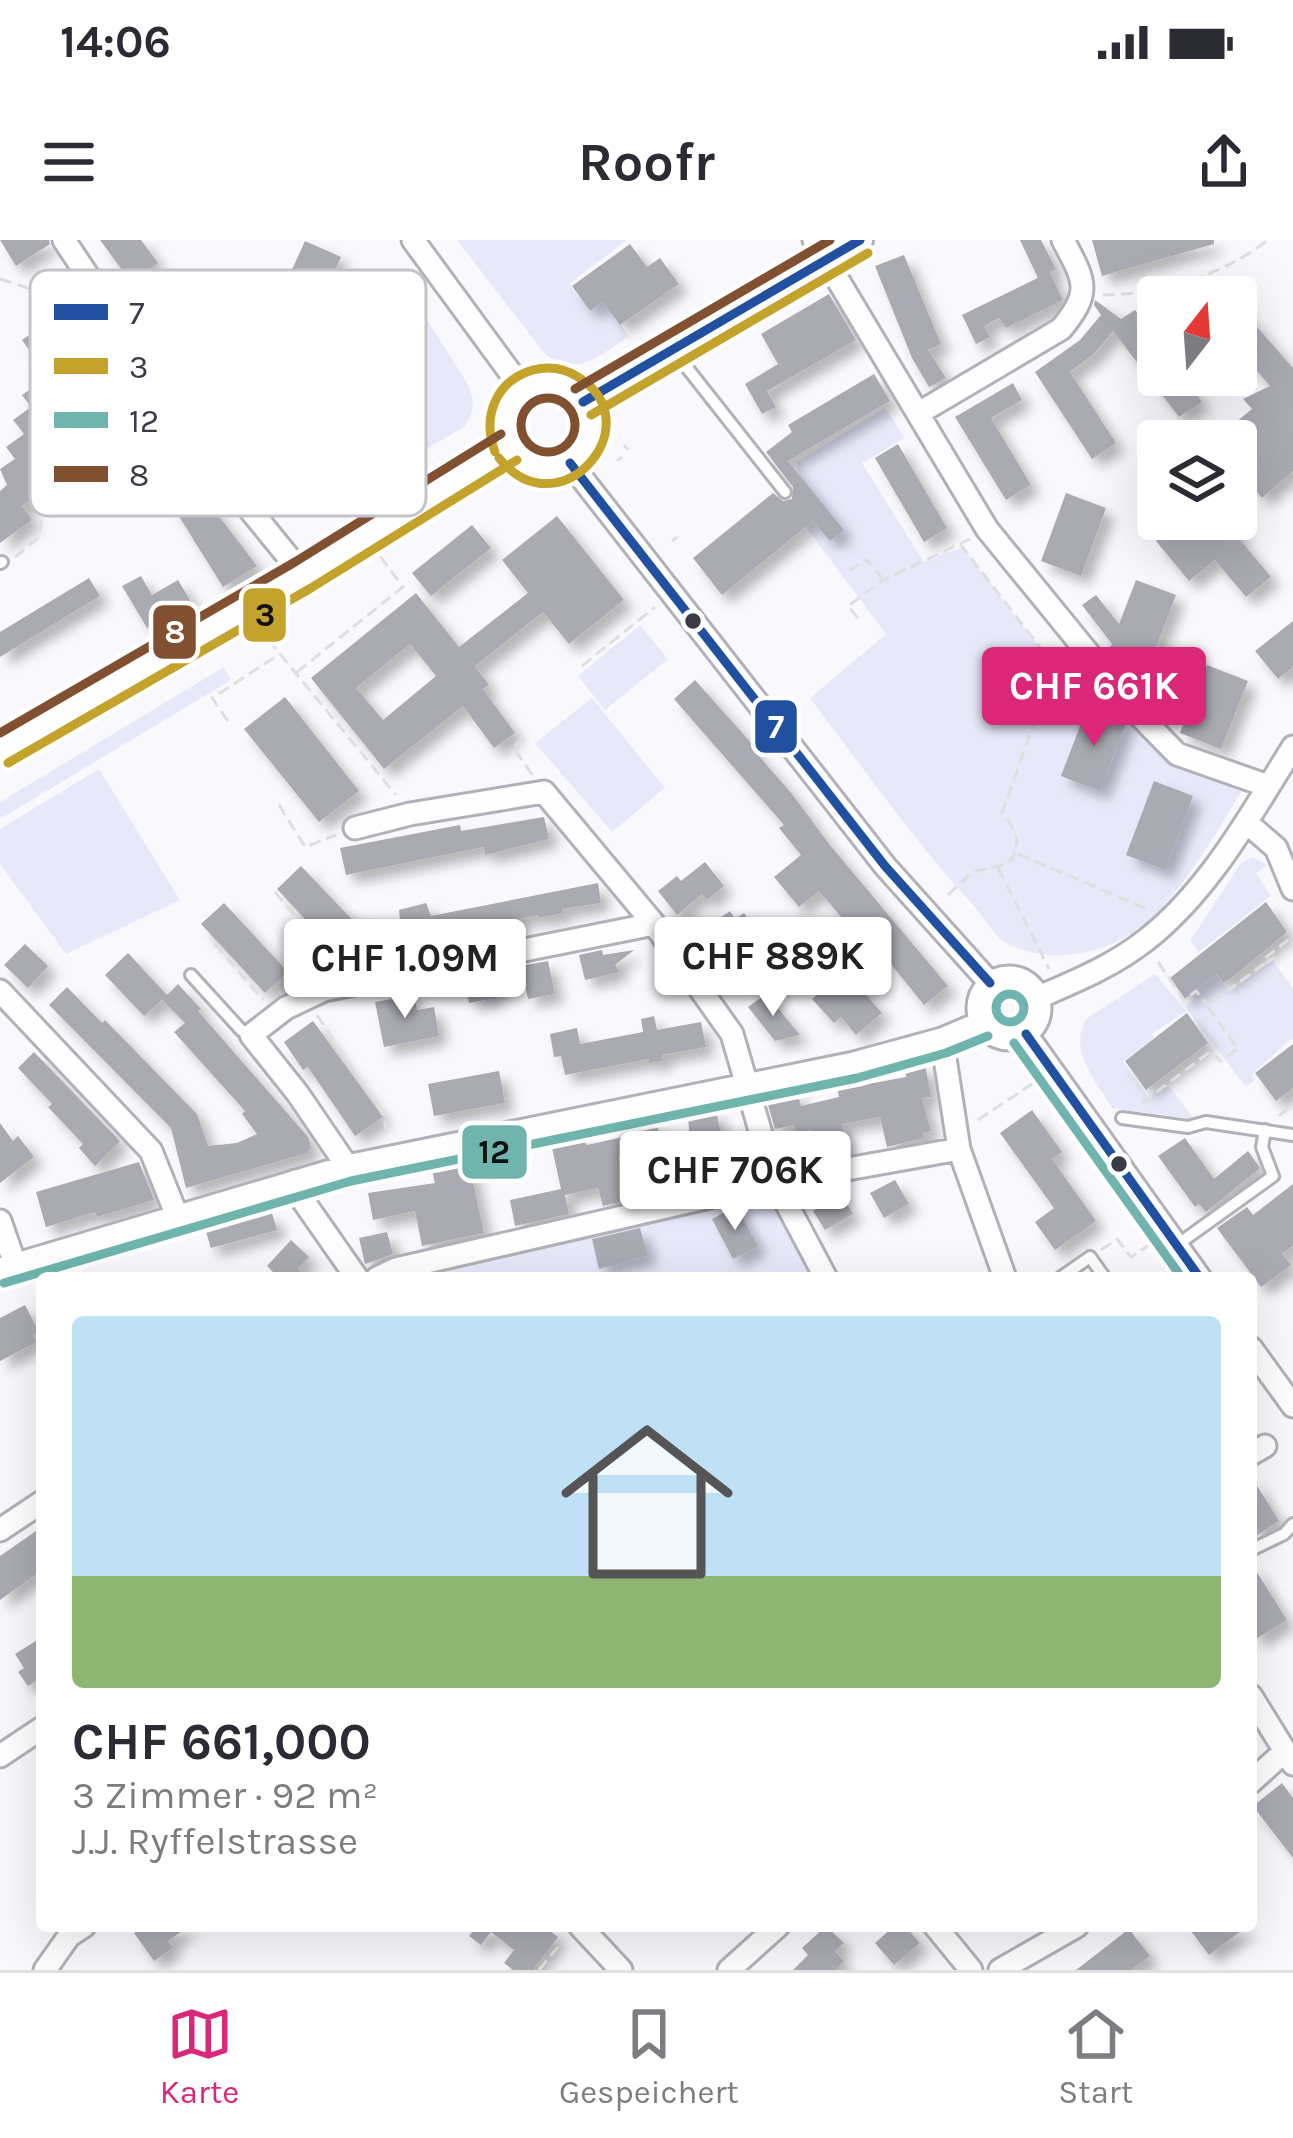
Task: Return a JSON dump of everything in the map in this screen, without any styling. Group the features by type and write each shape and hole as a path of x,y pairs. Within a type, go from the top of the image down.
{"street":[{"path":"64,240 84,270"},
{"path":"583,402 820,250 860,240"},
{"path":"919,413 1061,329 1083,287 1064,240"},
{"path":"419,242 523,390"},
{"path":"820,250 986,529 1080,644 1169,749 1268,786"},
{"path":"547,382 560,385 583,402 590,426 588,440 570,463 543,470 529,466 509,447 503,420 523,390 547,382"},
{"path":"426,499 509,447"},
{"path":"570,463 885,866 989,983"},
{"path":"257,516 303,575"},
{"path":"0,750 398,516"},
{"path":"1039,997 1098,972 1145,942 1197,888 1293,747"},
{"path":"355,828 544,792 654,924 732,1034 775,1182 823,1272"},
{"path":"1246,822 1276,848 1293,889"},
{"path":"347,1166 251,1035 308,997 346,985 654,924"},
{"path":"1013,977 1029,984 1039,997 1037,1022 1026,1034 996,1036 982,1022 978,1006 989,983 1013,977"},
{"path":"0,991 151,1151 177,1216"},
{"path":"0,1220 8,1267 347,1166 854,1063 942,1039 982,1022"},
{"path":"1026,1034 1197,1272"},
{"path":"942,1039 963,1138 1003,1272"},
{"path":"389,1272 963,1138"},
{"path":"295,1181 297,1192 353,1272"},
{"path":"1257,1356 1293,1406"},
{"path":"0,1530 36,1506"},
{"path":"1257,1706 1288,1758 1257,1778"},
{"path":"0,1756 36,1732"},
{"path":"45,1970 75,1932"},
{"path":"729,1970 771,1932"},
{"path":"940,1932 971,1970"},
{"path":"1000,1970 1066,1932"},
{"path":"571,1933 621,1970"}],"lane":[{"path":"671,347 785,492"},
{"path":"191,975 251,1035"},
{"path":"1122,1118 1188,1127 1206,1122 1293,1135"},
{"path":"1177,1245 1274,1176 1262,1147 1265,1130"},
{"path":"1069,1272 1090,1258 1100,1272"},
{"path":"1257,1547 1293,1524"}],"path":[{"path":"1083,287 1140,294 1244,259 1268,240"},
{"path":"0,279 30,289"},
{"path":"624,445 628,451"},
{"path":"1,563 33,546 40,516"},
{"path":"858,619 848,606 883,580 986,529"},
{"path":"960,544 1054,666"},
{"path":"849,571 866,559 883,580"},
{"path":"297,672 404,587 389,568"},
{"path":"582,666 671,595"},
{"path":"251,618 410,814"},
{"path":"948,895 972,872 1008,864 1016,853 1014,828 1002,813 1054,666 1080,644"},
{"path":"228,721 212,698 281,652"},
{"path":"524,738 512,747 544,792"},
{"path":"279,805 305,848 355,828"},
{"path":"1016,853 1150,911"},
{"path":"998,867 1048,968"},
{"path":"275,892 320,942 346,985"},
{"path":"1264,964 1293,936"},
{"path":"215,944 276,1016"},
{"path":"1208,1006 1273,958 1277,965"},
{"path":"1122,1118 1211,1051 1220,1061 1238,1049 1196,991 1184,1000 1158,962"},
{"path":"308,997 384,1116 388,1143"},
{"path":"963,1138 1035,1081"},
{"path":"1284,1111 1293,1104"},
{"path":"1106,1246 1117,1239 1131,1257 1154,1241"},
{"path":"539,1970 571,1933"}],"shaded area":[{"path":"457,240 627,240 569,284 590,311 605,301 629,337 588,361 557,361 545,354"},
{"path":"426,318 466,381 472,410 464,427 426,449"},
{"path":"885,408 905,438 862,463 924,562 962,547 1044,653 1080,658 1171,758 1244,787 1176,891 1148,921 1116,942 1059,955 1039,954 1003,941 910,830 810,698 886,634 808,530 797,462"},
{"path":"640,625 668,659 605,710 578,676"},
{"path":"224,667 231,680 0,819 0,802"},
{"path":"592,698 665,788 612,832 535,743"},
{"path":"99,769 180,900 66,954 0,864 0,829"},
{"path":"1253,857 1268,865 1256,873 1271,896 1199,952 1190,941 1241,863"},
{"path":"1202,956 1230,992 1272,960 1293,988 1293,1037 1252,1074 1255,1080 1246,1087 1185,1007 1194,999 1175,975"},
{"path":"1155,974 1186,1011 1123,1061 1148,1097 1169,1086 1194,1119 1112,1108 1082,1054 1081,1031 1086,1019"},
{"path":"772,1187 812,1272 429,1272"}],"building":[{"path":"0,240 49,240 50,244 16,266"},
{"path":"100,240 141,240 158,263 148,270 122,270"},
{"path":"1020,240 1041,240 1056,269 1038,278"},
{"path":"1092,240 1214,240 1214,244 1102,276"},
{"path":"305,241 341,257 335,270 292,270"},
{"path":"630,244 647,267 660,258 679,284 620,325 603,302 590,311 572,286"},
{"path":"904,255 941,344 928,350 946,378 929,387 912,358 875,266"},
{"path":"1050,272 1063,300 1006,328 999,318 984,326 990,337 976,344 962,315"},
{"path":"829,294 856,340 767,391 776,407 762,414 745,384 778,364 761,334"},
{"path":"1095,300 1121,319 1135,310 1137,362 1113,331 1070,372 1116,443 1092,459 1035,372 1080,340 1101,315"},
{"path":"1257,327 1293,368 1293,471 1262,498 1257,492 1257,420 1239,420 1252,409 1243,399 1270,386 1257,371"},
{"path":"874,374 890,401 788,461 844,530 830,541 813,521 722,595 693,558 773,493 783,501 792,499 793,487 766,452 792,432 788,425"},
{"path":"1013,383 1022,400 991,418 1031,485 1006,500 955,417"},
{"path":"1163,396 1198,396 1202,402 1179,417"},
{"path":"30,408 30,500 22,506 32,520 0,543 0,491 7,485 0,469 15,459 6,447 24,434 13,420"},
{"path":"898,444 947,528 924,542 875,458"},
{"path":"1066,493 1106,508 1081,576 1041,561"},
{"path":"179,516 219,516 257,566 223,587"},
{"path":"557,516 624,600 569,644 543,612 475,666 489,685 483,689 515,733 494,748 463,706 384,769 311,678 416,593 459,647 528,593 502,560","holes":["410,644 436,676 383,720 356,688"]},
{"path":"472,525 491,548 431,596 412,573"},
{"path":"1240,540 1271,577 1246,597 1215,560 1189,581 1156,541"},
{"path":"141,576 152,595 178,580 191,602 147,628 122,586"},
{"path":"89,578 100,596 0,657 0,632"},
{"path":"1136,580 1176,595 1150,663 1110,647 1082,605 1096,595 1119,624"},
{"path":"1293,621 1293,667 1278,679 1255,651"},
{"path":"1207,665 1248,681 1221,749 1180,733"},
{"path":"695,680 948,986 924,1005 878,948 872,953 819,891 799,907 774,877 801,855 779,828 784,825 674,699"},
{"path":"285,697 359,791 319,822 244,729"},
{"path":"1087,708 1126,723 1100,791 1061,776"},
{"path":"1154,781 1193,796 1165,870 1126,855"},
{"path":"544,817 549,839 485,855 484,847 346,875 340,848 460,825 461,831"},
{"path":"705,862 724,886 707,900 702,894 677,915 658,891"},
{"path":"301,866 366,934 341,958 277,889"},
{"path":"598,883 601,903 433,936 435,945 410,951 400,920 399,910 426,903 431,916"},
{"path":"1266,902 1287,932 1234,976 1223,983 1217,974 1185,999 1170,978"},
{"path":"224,903 288,972 265,993 201,924"},
{"path":"730,911 735,919 744,913 754,928 748,932 754,942 733,957 728,950 719,956 709,941 715,936 708,926"},
{"path":"809,926 828,946 771,988 757,973"},
{"path":"25,944 48,966 28,988 4,965"},
{"path":"602,950 603,955 634,950 615,965 620,972 585,980 579,955"},
{"path":"128,953 167,995 178,984 201,1009 198,1011 308,1137 311,1147 307,1153 186,1188 171,1128 49,1005 67,987 102,1023 105,1020 197,1114 208,1146 237,1143 257,1134 242,1114 245,1111 174,1032 185,1023 162,1000 165,997 144,1016 105,975"},
{"path":"548,961 555,994 528,999 521,966"},
{"path":"845,971 882,1013 856,1035 841,1017 834,1023 812,999"},
{"path":"492,972 497,998 469,1003 464,978"},
{"path":"766,994 800,1035 775,1041 748,1007"},
{"path":"414,995 417,1010 434,1007 439,1036 384,1047 375,1002"},
{"path":"1187,1013 1208,1043 1146,1090 1125,1061"},
{"path":"654,1016 657,1030 701,1022 706,1047 662,1055 663,1061 649,1063 649,1059 565,1075 561,1056 554,1057 550,1034 577,1028 580,1044 643,1032 641,1019"},
{"path":"313,1021 383,1117 355,1136 308,1067 303,1070 284,1042"},
{"path":"1293,1044 1293,1088 1276,1101 1255,1073"},
{"path":"34,1052 120,1141 95,1166 79,1148 83,1144 48,1107 52,1104 18,1068"},
{"path":"925,1064 931,1097 922,1098 931,1131 923,1133 924,1138 887,1147 880,1117 842,1124 848,1151 819,1159 811,1130 796,1133 794,1125 775,1129 766,1098 797,1091 801,1106 839,1097 836,1082 863,1077 864,1082 874,1083 906,1077 905,1068"},
{"path":"499,1071 505,1103 434,1116 428,1084"},
{"path":"716,1110 722,1139 690,1144 688,1116"},
{"path":"1032,1110 1062,1152 1052,1159 1096,1221 1055,1250 1035,1222 1054,1208 1000,1133"},
{"path":"0,1123 34,1157 0,1183"},
{"path":"657,1123 662,1147 618,1156 629,1200 603,1206 598,1188 565,1195 569,1214 515,1226 510,1200 561,1189 551,1143 580,1137 587,1145 623,1137 621,1129"},
{"path":"1185,1138 1214,1179 1248,1151 1260,1168 1206,1212 1199,1204 1195,1207 1158,1156"},
{"path":"139,1162 154,1200 46,1227 36,1192"},
{"path":"469,1163 484,1233 422,1246 415,1211 373,1220 368,1193 435,1183 432,1171"},
{"path":"895,1180 909,1204 884,1218 870,1193"},
{"path":"1293,1184 1293,1245 1282,1254 1291,1265 1261,1287 1257,1272 1250,1272 1217,1228 1247,1207 1253,1215"},
{"path":"841,1194 853,1214 825,1230 813,1211"},
{"path":"736,1206 758,1246 733,1259 712,1219"},
{"path":"272,1213 277,1230 211,1248 206,1232"},
{"path":"640,1228 648,1256 599,1269 592,1239"},
{"path":"387,1232 393,1254 365,1264 359,1238"},
{"path":"291,1240 309,1257 298,1268 300,1272 273,1272 267,1266"},
{"path":"25,1305 36,1326 36,1343 0,1361 0,1318"},
{"path":"1257,1486 1279,1521 1257,1535"},
{"path":"36,1531 36,1574 0,1600 0,1556"},
{"path":"1257,1572 1287,1620 1257,1638"},
{"path":"36,1641 36,1681 28,1686 18,1672 24,1668 15,1654"},
{"path":"1282,1783 1293,1798 1293,1858 1257,1811 1257,1803"},
{"path":"181,1932 168,1941 173,1948 154,1961 134,1933"},
{"path":"472,1932 491,1932 481,1945 469,1936"},
{"path":"491,1932 551,1932 558,1937 533,1970 513,1970 504,1963 514,1950"},
{"path":"819,1932 832,1932 844,1943 835,1951 844,1961 835,1970 793,1970 808,1955 802,1948"},
{"path":"887,1932 910,1932 920,1943 894,1965 875,1943"},
{"path":"1125,1932 1131,1932 1150,1956 1131,1970 1076,1970"},
{"path":"1192,1932 1240,1932 1209,1955"}],"transit line":[{"name":"8","path":"575,389 830,240"},
{"name":"7","path":"583,402 860,240"},
{"name":"3","path":"591,415 868,253"},
{"name":"3","path":"495,452 491,414 501,392 520,375 539,369 562,370 578,377 599,397 606,420 602,443 589,463 570,478 547,484 523,478 499,458"},
{"name":"8","path":"548,398 567,406 575,425 567,444 548,452 529,444 521,425 529,406 548,398"},
{"name":"8","path":"426,481 501,434"},
{"name":"3","path":"8,763 311,588 517,460"},
{"name":"7","path":"570,463 885,866 990,983"},
{"name":"8","path":"0,733 369,516"},
{"name":"12","path":"1010,994 1020,998 1024,1008 1020,1018 1010,1022 1000,1018 996,1008 1000,998 1010,994"},
{"name":"7","path":"1026,1034 1196,1272"},
{"name":"12","path":"41,1272 351,1181 857,1078 988,1036"},
{"name":"12","path":"1014,1043 1178,1272"},
{"name":"12","path":"4,1283 36,1274"}]}
